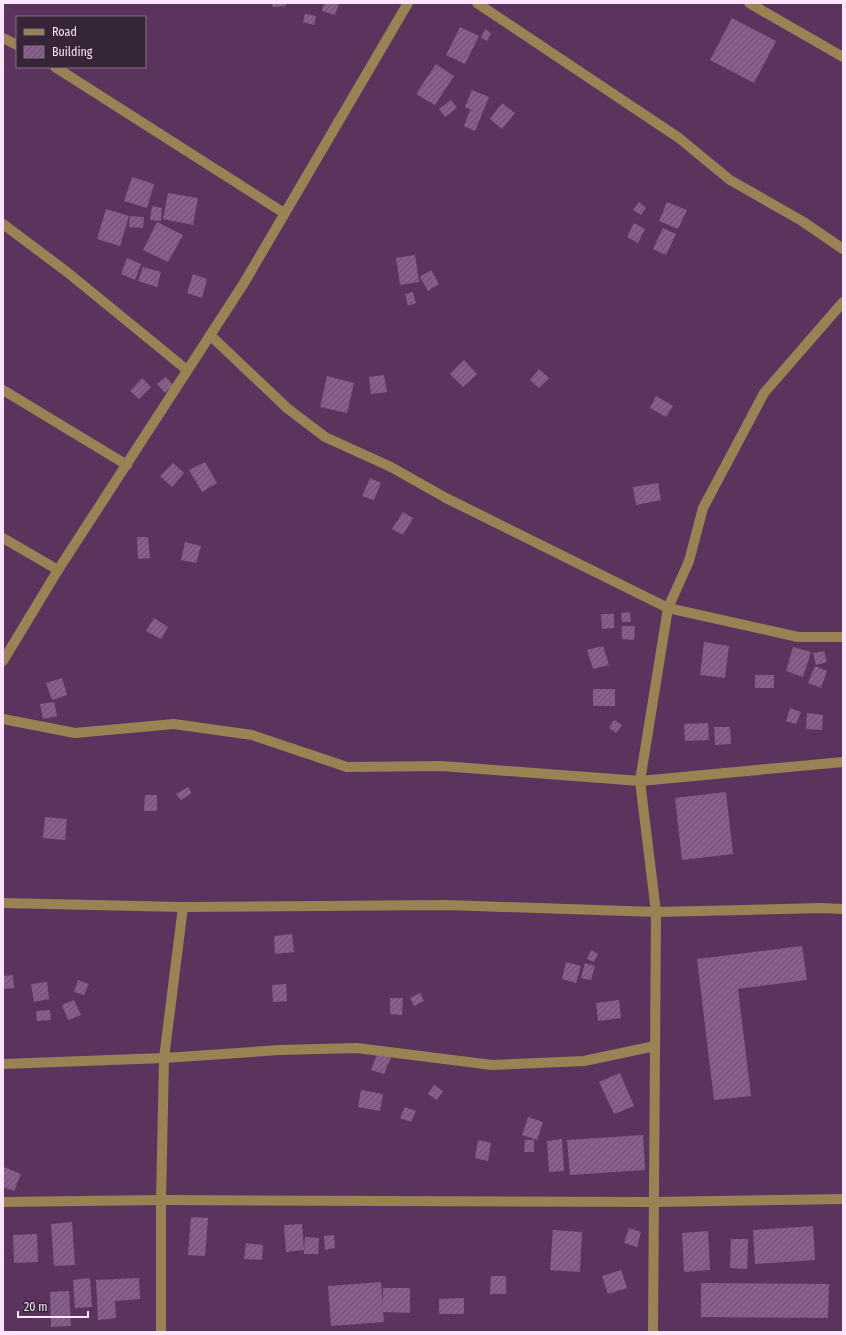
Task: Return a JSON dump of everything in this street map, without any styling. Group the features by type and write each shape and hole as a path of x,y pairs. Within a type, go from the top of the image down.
{"street":[{"path":"3,661 58,570 244,283 408,3"},
{"path":"477,3 679,138 730,180 802,221 843,249"},
{"path":"749,3 843,57"},
{"path":"3,38 16,44"},
{"path":"57,68 284,213"},
{"path":"3,224 67,272 187,370"},
{"path":"653,1332 656,912 640,781 668,608 689,561 704,508 764,393 843,302"},
{"path":"210,335 287,408 325,437 391,467 446,498 668,608 798,636 843,636"},
{"path":"3,390 127,465"},
{"path":"3,538 58,570"},
{"path":"3,719 76,733 174,724 252,735 347,767 442,766 640,781 843,762"},
{"path":"3,903 183,907 446,905 656,912 821,908 843,909"},
{"path":"161,1332 164,1058 183,907"},
{"path":"3,1064 164,1058 280,1050 357,1048 492,1066 584,1060 655,1046"},
{"path":"3,1202 162,1200 655,1202 843,1199"}],"building":[{"path":"272,3 285,3 286,6 273,7"},
{"path":"324,3 339,3 335,15 322,11"},
{"path":"305,14 316,16 314,25 303,22"},
{"path":"732,18 776,41 754,83 710,60"},
{"path":"460,27 479,36 465,64 446,55"},
{"path":"485,29 491,33 487,41 481,38"},
{"path":"436,64 454,76 435,105 416,94"},
{"path":"472,90 489,97 475,131 464,126 470,110 478,113 465,107"},
{"path":"451,100 457,108 445,117 439,109"},
{"path":"502,103 515,113 502,129 490,119"},
{"path":"132,177 154,184 147,208 124,201"},
{"path":"168,193 198,198 193,225 163,219"},
{"path":"639,202 646,208 641,215 633,210"},
{"path":"667,202 687,210 678,229 659,221"},
{"path":"152,206 162,208 161,221 150,220"},
{"path":"106,209 129,216 120,246 97,239"},
{"path":"130,216 144,217 143,228 129,227"},
{"path":"157,222 183,235 168,262 143,250"},
{"path":"634,223 645,229 638,243 627,237"},
{"path":"663,228 676,234 666,255 653,249"},
{"path":"415,255 419,282 400,285 396,258"},
{"path":"127,258 141,264 135,280 121,274"},
{"path":"143,267 161,272 157,287 138,281"},
{"path":"431,270 439,284 428,291 420,277"},
{"path":"193,274 207,279 202,298 187,293"},
{"path":"413,292 416,303 408,306 405,294"},
{"path":"464,360 477,374 463,387 450,374"},
{"path":"539,369 549,378 539,388 530,380"},
{"path":"384,375 387,392 371,394 369,377"},
{"path":"327,376 354,383 347,413 320,407"},
{"path":"166,377 174,386 165,393 157,384"},
{"path":"142,378 151,387 139,399 130,391"},
{"path":"656,396 673,406 666,417 650,408"},
{"path":"205,462 217,483 202,492 189,470"},
{"path":"173,463 184,473 172,487 160,476"},
{"path":"370,478 381,483 374,500 362,496"},
{"path":"658,483 661,500 636,505 633,487"},
{"path":"403,512 413,518 403,535 392,529"},
{"path":"137,537 148,537 150,558 138,559"},
{"path":"185,542 201,546 196,563 181,560"},
{"path":"630,612 631,622 622,622 621,613"},
{"path":"601,614 614,614 614,628 602,629"},
{"path":"154,618 168,627 161,639 146,631"},
{"path":"622,626 635,626 634,640 622,639"},
{"path":"704,642 729,646 725,678 700,675"},
{"path":"603,646 609,665 593,669 587,650"},
{"path":"793,647 811,652 803,677 786,671"},
{"path":"824,651 827,662 816,665 813,653"},
{"path":"815,666 827,671 821,688 808,683"},
{"path":"755,675 774,675 774,688 755,688"},
{"path":"62,678 67,695 52,700 46,683"},
{"path":"593,689 615,689 615,706 593,706"},
{"path":"54,702 57,716 43,719 40,704"},
{"path":"790,708 801,712 796,724 786,721"},
{"path":"807,713 823,715 822,730 806,729"},
{"path":"614,720 622,725 616,733 609,728"},
{"path":"708,723 709,740 685,741 684,724"},
{"path":"714,727 730,727 731,744 715,745"},
{"path":"188,787 192,793 181,800 176,794"},
{"path":"726,792 733,854 682,860 675,798"},
{"path":"145,795 157,795 157,811 144,811"},
{"path":"45,817 67,819 65,840 43,838"},
{"path":"292,934 294,952 275,954 274,936"},
{"path":"802,946 807,980 738,989 751,1096 714,1100 697,959"},
{"path":"591,950 598,954 594,962 587,959"},
{"path":"566,962 581,966 576,983 562,979"},
{"path":"585,963 595,966 591,980 581,978"},
{"path":"13,975 14,988 3,989 3,976"},
{"path":"78,980 89,984 84,995 74,992"},
{"path":"47,982 49,999 34,1002 31,984"},
{"path":"286,984 287,1001 273,1002 272,985"},
{"path":"420,993 424,1001 414,1006 410,998"},
{"path":"390,998 403,998 402,1015 390,1014"},
{"path":"74,1000 81,1015 68,1020 62,1005"},
{"path":"619,1000 621,1018 598,1021 596,1003"},
{"path":"50,1010 51,1020 37,1021 36,1011"},
{"path":"378,1052 391,1057 384,1074 371,1070"},
{"path":"620,1073 634,1106 614,1114 599,1082"},
{"path":"434,1085 443,1091 437,1100 428,1094"},
{"path":"361,1090 383,1094 380,1111 358,1107"},
{"path":"405,1107 416,1111 411,1122 400,1118"},
{"path":"528,1117 543,1122 537,1140 522,1135"},
{"path":"643,1135 645,1170 570,1175 567,1140"},
{"path":"562,1139 564,1171 549,1172 547,1141"},
{"path":"478,1140 491,1143 488,1161 475,1158"},
{"path":"525,1140 534,1140 534,1152 524,1152"},
{"path":"4,1167 21,1174 14,1191 3,1187"},
{"path":"191,1217 208,1218 205,1256 188,1255"},
{"path":"72,1222 75,1265 54,1266 51,1224"},
{"path":"302,1224 304,1250 286,1252 284,1225"},
{"path":"813,1226 815,1260 755,1264 753,1230"},
{"path":"629,1228 641,1232 637,1247 624,1243"},
{"path":"553,1230 582,1232 580,1272 550,1270"},
{"path":"708,1231 710,1270 684,1272 682,1233"},
{"path":"37,1234 38,1262 14,1263 13,1235"},
{"path":"334,1235 335,1248 325,1250 324,1236"},
{"path":"305,1237 319,1238 318,1254 304,1254"},
{"path":"731,1239 748,1239 747,1269 730,1268"},
{"path":"246,1243 263,1245 262,1260 244,1259"},
{"path":"621,1270 627,1288 608,1294 602,1276"},
{"path":"491,1276 506,1276 506,1294 490,1294"},
{"path":"90,1278 92,1307 75,1308 73,1280"},
{"path":"139,1278 140,1299 115,1301 116,1318 98,1320 96,1280"},
{"path":"381,1282 383,1307 383,1288 410,1288 410,1313 383,1312 384,1322 331,1326 328,1286"},
{"path":"701,1283 829,1284 828,1318 701,1317"},
{"path":"69,1291 71,1326 51,1327 50,1292"},
{"path":"464,1298 464,1314 439,1314 439,1299"}]}
